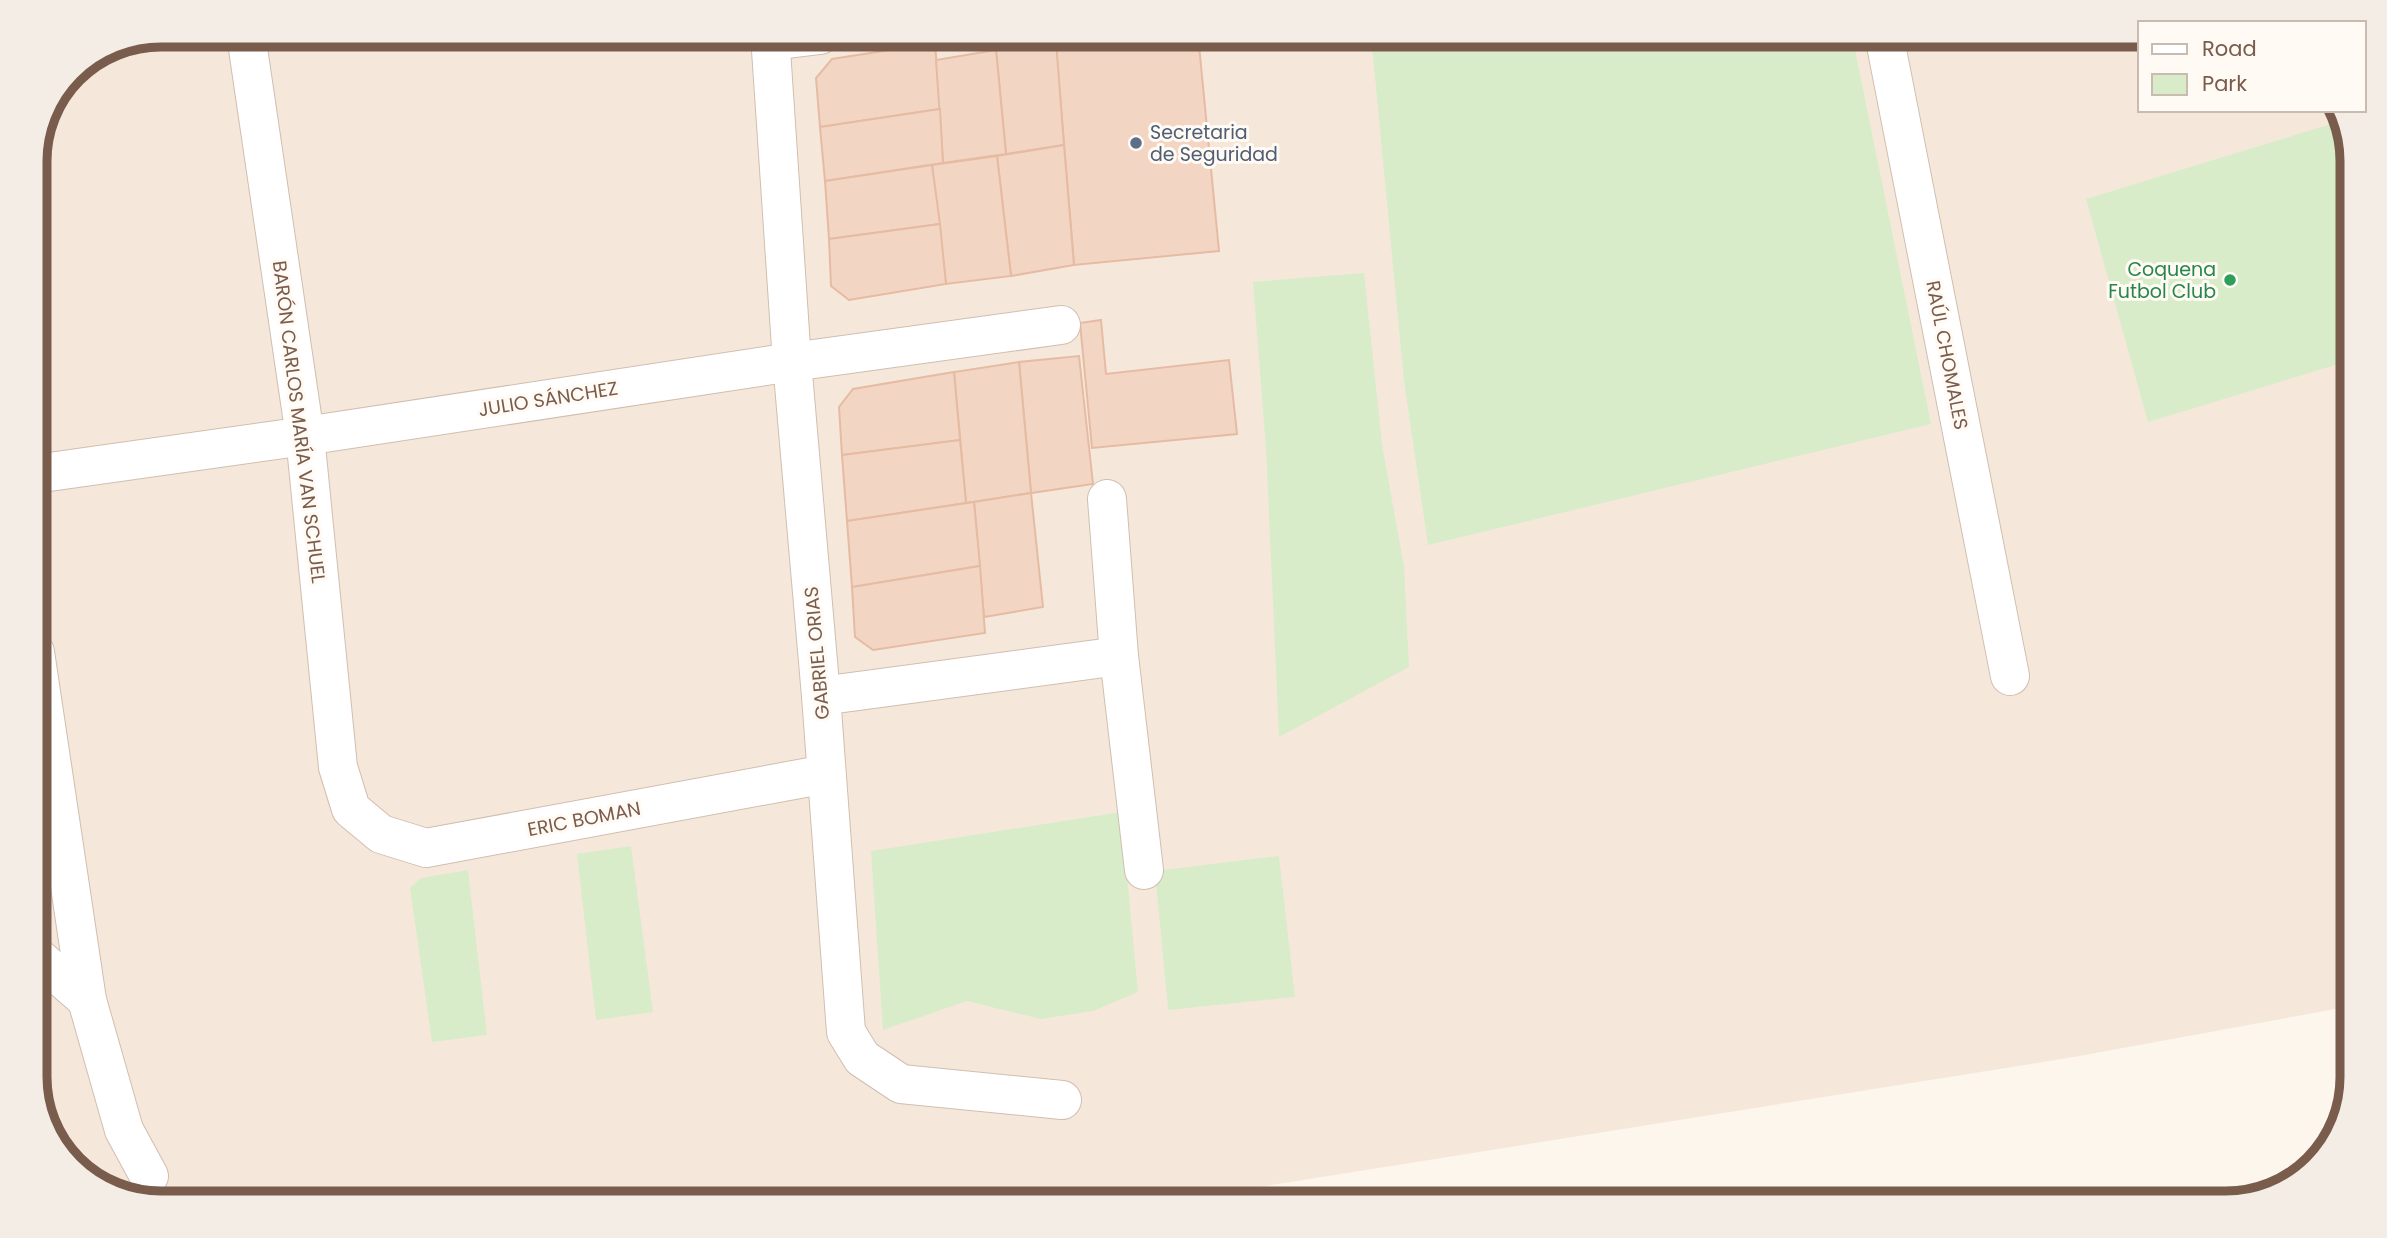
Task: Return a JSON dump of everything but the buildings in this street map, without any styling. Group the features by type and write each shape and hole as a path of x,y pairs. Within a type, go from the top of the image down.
{"street":[{"name":"BARÓN CARLOS MARÍA VAN SCHUEL","path":"248,47 305,436 338,768 351,809"},
{"name":"GABRIEL ORIAS","path":"772,47 792,362 846,1032 862,1058 901,1084 1062,1100"},
{"name":"RAÚL CHOMALES","path":"1886,47 2010,676"},
{"name":"JULIO SÁNCHEZ","path":"47,479 305,436 792,362 1061,325"},
{"path":"1108,499 1119,656 1144,870"},
{"path":"821,696 1119,656"},
{"path":"47,732 87,1000 124,1130 149,1176"},
{"name":"ERIC BOMAN","path":"351,809 381,834 426,848 826,774"},
{"path":"47,965 87,1000"}],"shaded area":[{"path":"162,47 2138,47 2138,112 2328,112 2340,154 2340,1008 2074,1057 1234,1191 162,1191 132,1187 111,1179 86,1162 67,1140 53,1113 47,1084 47,154 59,111 71,92 98,67 139,49"}],"green space":[{"path":"1372,47 1854,47 1931,424 1428,545 1404,381"},
{"name":"Coquena Futbol Club","path":"2333,123 2340,154 2340,364 2148,422 2086,199"},
{"path":"1364,273 1382,444 1404,567 1409,667 1279,737 1266,448 1253,282"},
{"path":"1121,812 1138,992 1093,1011 1041,1019 967,1001 883,1030 871,851"},
{"path":"631,846 653,1012 596,1020 577,854"},
{"path":"1279,856 1295,997 1168,1010 1155,871"},
{"path":"468,870 487,1035 432,1042 410,888 421,878"}],"place":[{"name":"Secretaria de Seguridad","path":"1136,143"},
{"name":"Coquena Futbol Club","path":"2230,280"}]}
